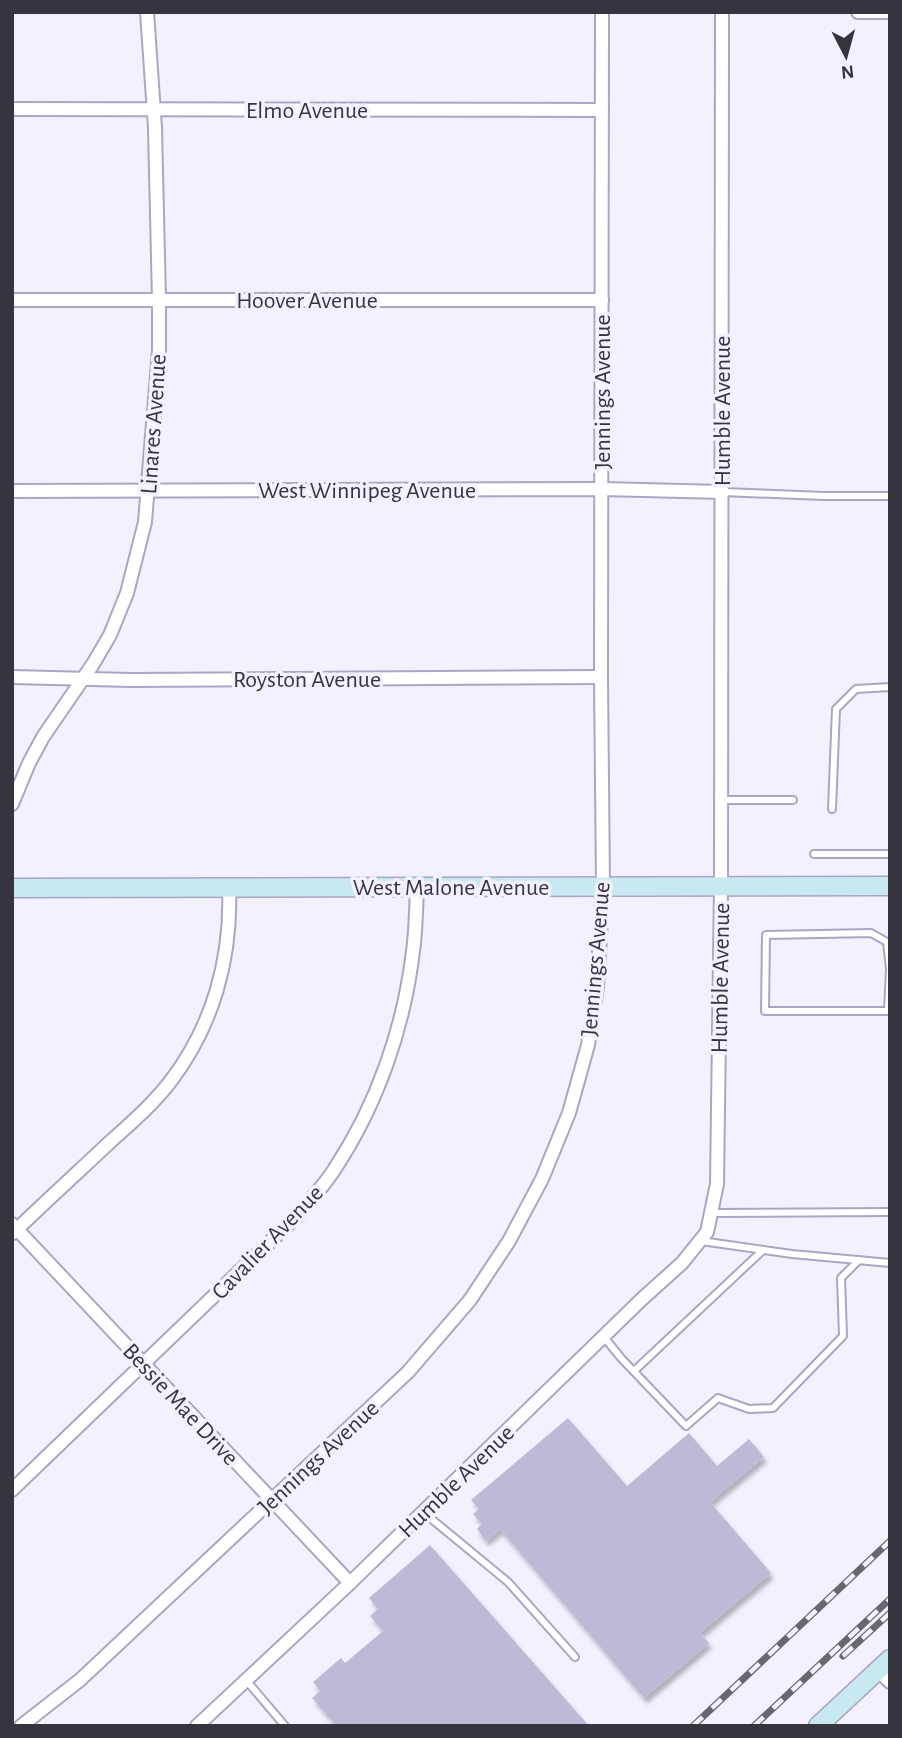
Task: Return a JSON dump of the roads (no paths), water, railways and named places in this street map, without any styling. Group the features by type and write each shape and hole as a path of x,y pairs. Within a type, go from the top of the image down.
{"street":[{"name":"Linares Avenue","path":"12,804 43,737 110,635 127,593 140,549 149,491 159,350 154,109 147,12"},
{"name":"Jennings Avenue","path":"21,1726 80,1680 408,1372 470,1300 509,1241 542,1179 565,1123 588,1045 597,987 603,886 602,12"},
{"name":"Humble Avenue","path":"197,1726 350,1583 682,1263 706,1231 717,1184 721,886 722,12"},
{"path":"858,12 890,12"},
{"name":"Elmo Avenue","path":"12,109 602,110"},
{"name":"Hoover Avenue","path":"12,300 602,300"},
{"name":"West Winnipeg Avenue","path":"12,491 602,489 723,492"},
{"name":"Royston Avenue","path":"12,677 601,677"},
{"name":"West Malone Avenue","path":"12,888 890,886"},
{"path":"14,1229 154,1100 190,1054 205,1023 222,975 228,933 229,887"},
{"name":"Cavalier Avenue","path":"12,1490 297,1216 333,1172 354,1138 390,1056 406,997 414,949 416,887"},
{"name":"Bessie Mae Drive","path":"14,1229 350,1583"},
{"path":"818,1726 886,1670"}],"lane":[{"path":"723,492 890,496"},
{"path":"832,809 836,709 856,689 890,687"},
{"path":"721,800 793,800"},
{"path":"814,854 890,855"},
{"path":"871,933 887,942 890,969 889,1011 765,1011 766,935 871,933"},
{"path":"711,1213 890,1212"},
{"path":"699,1241 890,1263"},
{"path":"635,1371 762,1250"},
{"path":"604,1337 686,1426 718,1398 749,1409 772,1408 843,1336 841,1278 859,1260"},
{"path":"423,1513 508,1582 575,1657"},
{"path":"246,1680 285,1726"}],"railway":[{"path":"693,1726 890,1541"},
{"path":"754,1726 890,1599"},
{"path":"843,1656 890,1613"}]}
